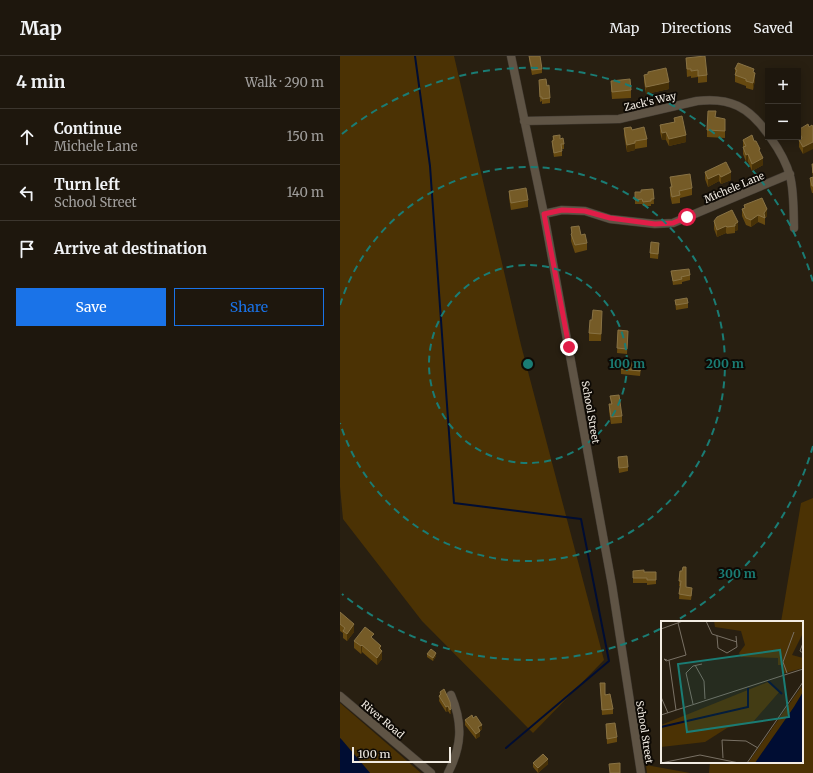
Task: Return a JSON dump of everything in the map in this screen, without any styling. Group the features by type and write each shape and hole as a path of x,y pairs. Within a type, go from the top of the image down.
{"street":[{"name":"School Street","path":"511,56 544,214 612,585 641,773"},
{"name":"Zack's Way","path":"524,121 619,119 697,101 709,100 724,102 744,108 760,122 765,130"},
{"path":"772,140 786,161 790,174 793,193 794,228"},
{"name":"Michele Lane","path":"544,214 562,210 585,211 610,218 655,224 673,223 790,174"},
{"name":"River Road","path":"340,696 431,773"},
{"path":"448,773 459,741 459,716 451,696"}],"shaded area":[{"path":"340,56 454,56 521,345 604,660 533,733 422,621 343,519 340,487"},
{"path":"813,498 813,773 709,773 710,763 803,763 803,621 781,621 801,503"},
{"path":"340,703 421,773 370,773 340,738"},
{"path":"646,765 690,773 647,773"}],"water":[{"path":"340,738 342,740 370,773 340,773"}],"building":[{"path":"529,56 540,56 542,69 532,70"},
{"path":"705,56 707,75 698,76 698,70 691,71 691,69 687,69 686,58"},
{"path":"738,63 754,69 753,72 755,73 753,83 735,75 737,70 735,69"},
{"path":"666,68 669,82 646,87 644,75 648,74 648,72"},
{"path":"546,79 547,86 549,85 550,98 542,99 542,97 540,97 539,80"},
{"path":"630,79 631,90 612,92 611,81"},
{"path":"708,111 716,111 715,117 725,119 725,131 707,130"},
{"path":"682,116 686,135 669,139 666,132 662,133 660,125 675,122 674,118"},
{"path":"808,124 809,127 812,125 813,127 813,142 803,147 799,140 802,138 801,128"},
{"path":"631,127 632,130 644,127 647,139 635,141 635,143 627,145 624,128"},
{"path":"560,135 560,139 563,138 564,144 561,144 562,151 554,153 552,141 554,140 553,136"},
{"path":"752,135 763,158 752,164 743,147 746,146 743,140"},
{"path":"726,162 731,172 721,177 719,174 708,179 705,172"},
{"path":"690,174 692,188 679,191 680,195 672,197 670,177"},
{"path":"813,177 813,186 812,186 810,178"},
{"path":"526,188 528,200 511,203 509,191"},
{"path":"653,189 654,199 651,199 651,201 643,202 642,199 635,200 635,192"},
{"path":"762,198 767,209 764,213 765,218 758,215 751,220 746,218 742,209 745,208 744,205"},
{"path":"732,210 738,222 735,226 726,226 717,230 714,221 717,217"},
{"path":"579,226 581,235 585,234 587,243 575,245 571,234 571,227"},
{"path":"651,242 659,243 658,254 650,253"},
{"path":"689,269 690,275 673,281 671,271"},
{"path":"687,298 688,303 676,305 675,300"},
{"path":"593,310 602,311 601,334 589,333 590,320 592,320"},
{"path":"618,330 628,331 627,349 617,348"},
{"path":"621,361 641,363 640,371 621,369"},
{"path":"619,395 622,416 611,417 609,404 612,404 610,396"},
{"path":"627,456 628,467 619,468 618,457"},
{"path":"683,567 686,567 686,587 692,588 691,596 679,594 681,581 679,581 680,571 682,571"},
{"path":"644,570 644,572 656,572 656,580 647,580 647,578 633,578 633,571"},
{"path":"340,612 354,624 347,634 343,631 345,628 340,624"},
{"path":"365,627 374,634 371,637 381,646 379,648 382,651 377,658 362,645 361,646 354,641"},
{"path":"431,649 436,653 433,658 427,654"},
{"path":"600,683 605,683 605,695 610,694 613,709 602,710"},
{"path":"444,689 450,702 450,710 448,706 446,707 439,696 441,694 440,692"},
{"path":"472,715 473,718 476,716 482,725 478,727 480,731 476,734 465,720"},
{"path":"615,723 617,737 607,739 606,724"},
{"path":"543,754 548,759 538,768 533,763"},
{"path":"620,763 620,773 610,773 609,764"}],"waterway":[{"path":"415,56 430,166 454,503 581,519 609,661 506,748"}],"route":[{"path":"569,347 544,214 562,210 585,211 610,218 655,224 673,223 687,217"}]}
